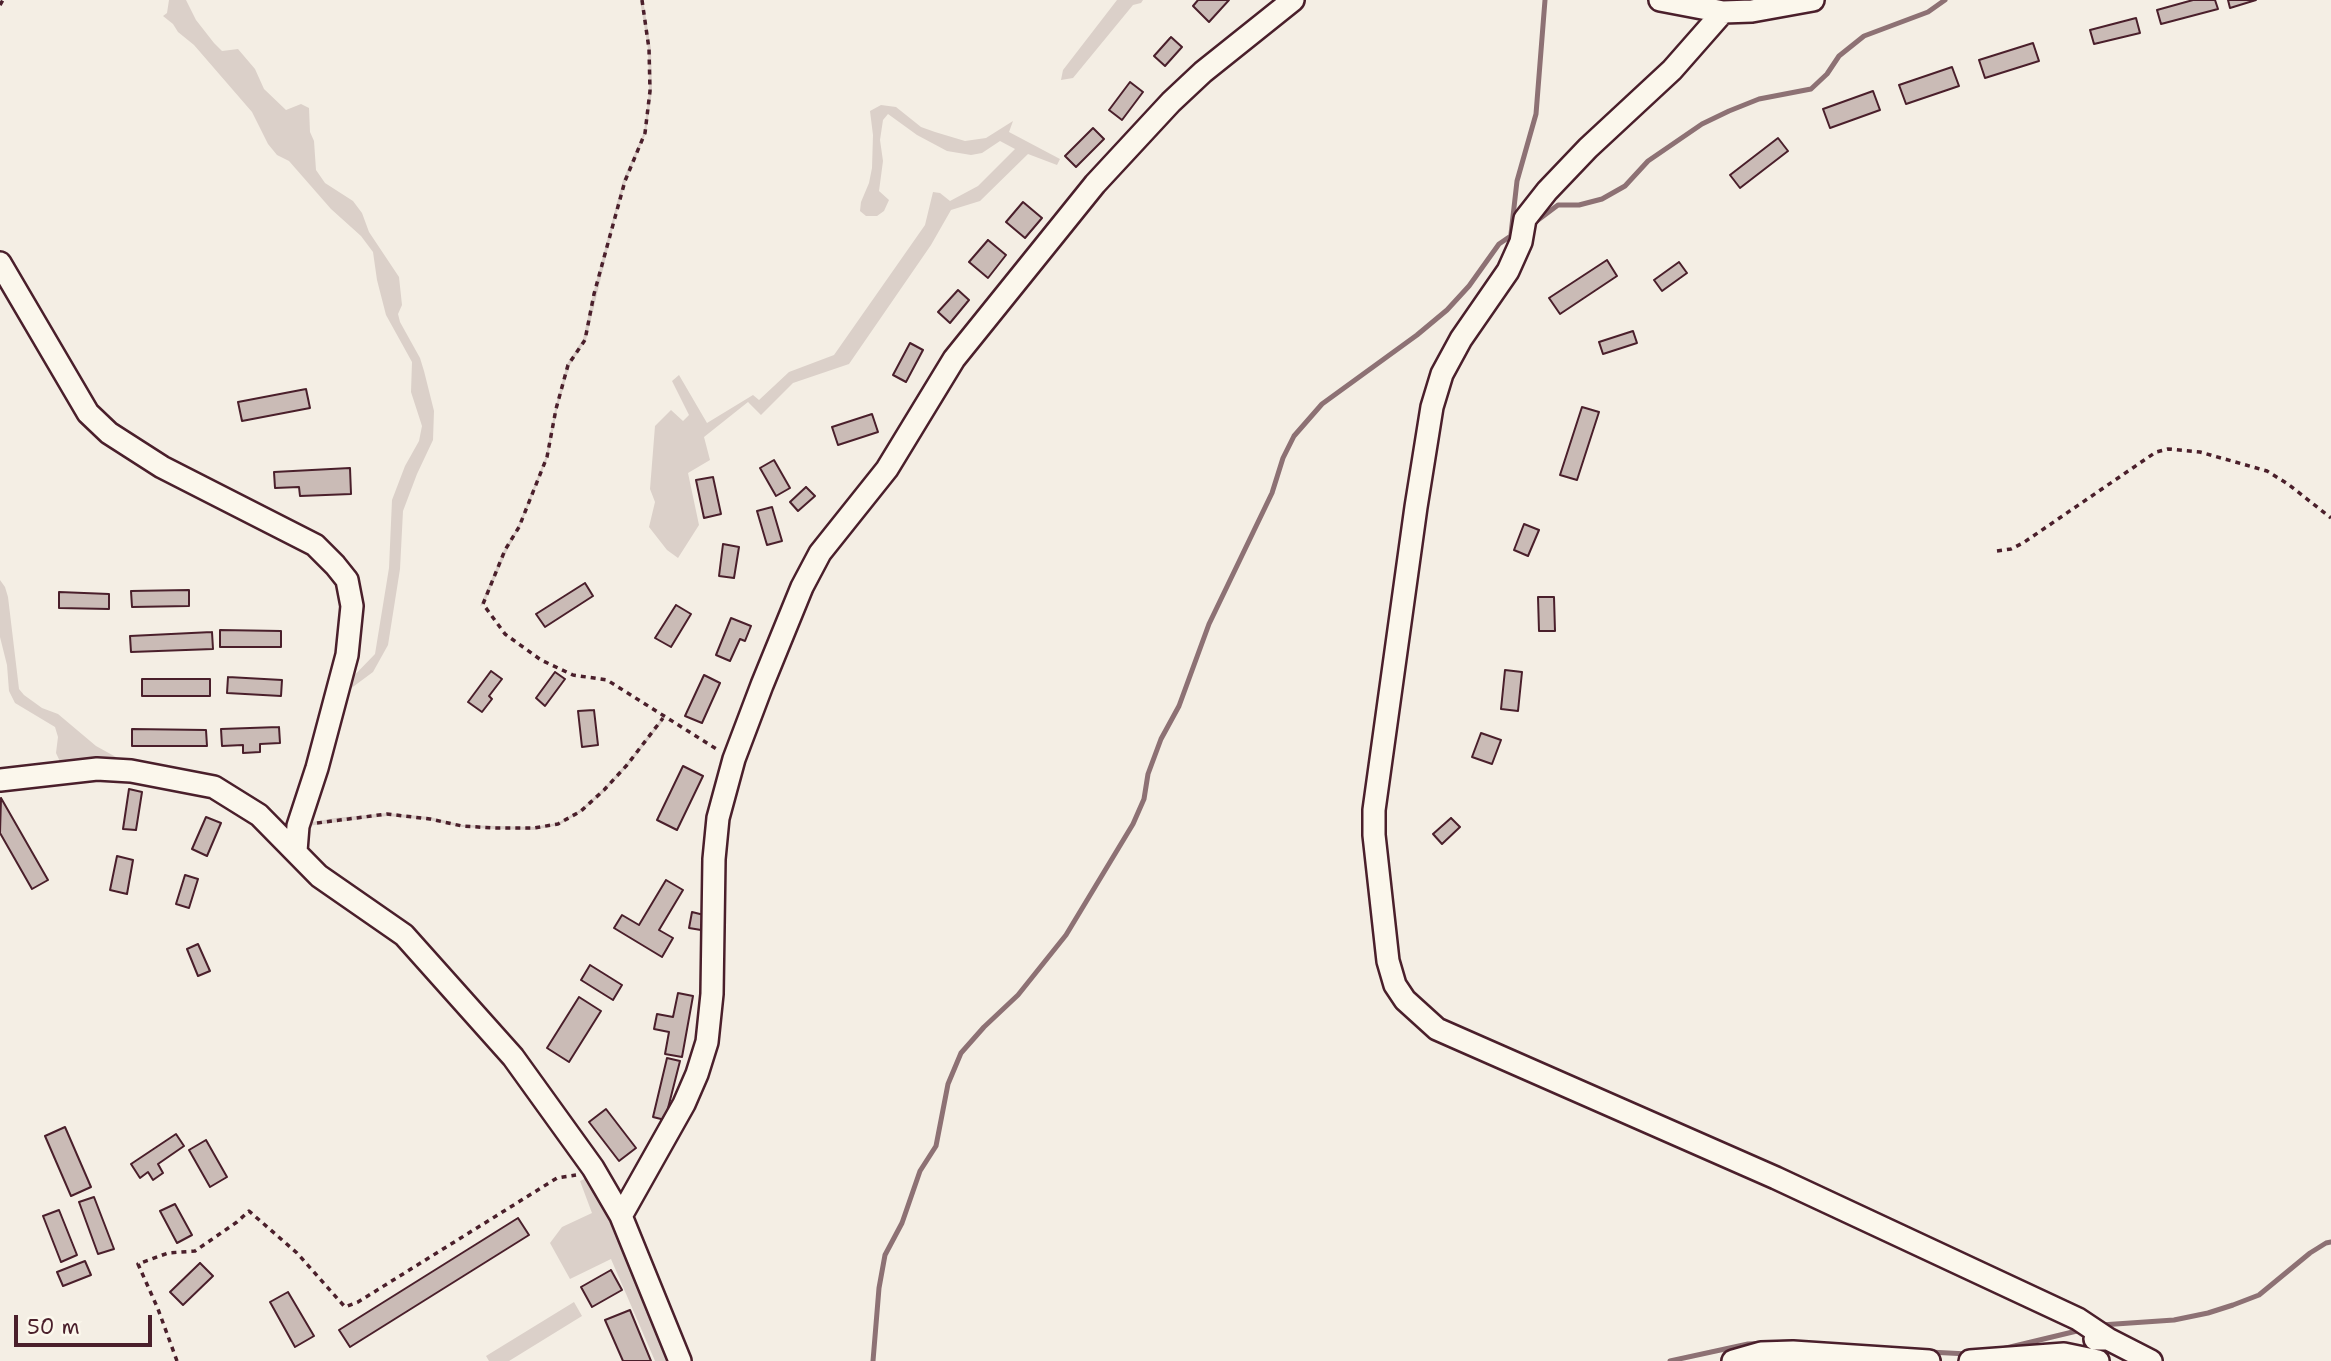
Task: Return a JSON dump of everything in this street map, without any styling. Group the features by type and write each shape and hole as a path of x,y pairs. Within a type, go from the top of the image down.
{"street":[{"path":"621,1216 684,1104 707,1042 712,993 714,859 718,818 734,759 781,634 820,553 887,469 954,359 1029,264 1136,137 1195,80 1293,0"},
{"path":"1660,0 1723,12 1752,11 1814,0"},
{"path":"1723,12 1672,70 1588,148 1547,191 1525,219 1521,242 1508,271 1483,305 1442,374 1433,407 1418,495 1374,810 1374,835 1388,961 1395,985 1418,1013 1448,1034 1789,1184 2078,1319 2108,1339 2151,1361"},
{"path":"0,263 88,413 109,433 162,467 315,545 346,580 352,606 346,655 317,768 298,826 296,851"},
{"path":"0,780 97,769 131,771 214,787 259,815 319,876 404,935 513,1057 593,1168 621,1216 680,1361"},
{"path":"2064,1354 2094,1339 2108,1339"},
{"path":"1733,1361 1761,1353 1793,1352 1929,1361"},
{"path":"1970,1361 2064,1354 2098,1361"}],"path":[{"path":"0,5 3,0"},
{"path":"642,0 649,49 650,91 645,133 621,194 585,340 568,365 547,457 519,527 505,550 483,604 505,634 541,660 573,675 607,680 663,718 734,759"},
{"path":"1997,551 2011,549 2023,543 2156,452 2168,449 2200,452 2267,471 2331,518"},
{"path":"298,826 387,814 483,827 534,828 558,824 581,811 604,790 663,718"},
{"path":"177,1361 138,1264 167,1253 195,1251 249,1211 297,1253 345,1307 358,1302 557,1178 593,1168"}],"shaded area":[{"path":"169,0 186,0 196,20 214,43 222,51 238,49 255,69 264,89 286,110 301,104 309,108 316,170 325,183 353,201 362,213 369,232 399,277 402,305 398,314 400,322 420,358 434,411 433,440 403,511 400,569 388,645 373,672 342,695 345,685 375,654 389,568 392,500 405,466 419,441 422,426 411,392 412,362 386,315 373,252 289,161 277,155 268,144 252,112 194,45 163,16 167,13"},
{"path":"640,0 643,0 651,49 652,91 646,133 626,181 586,340 570,365 557,410 548,457 520,527 484,604 480,606 504,550 518,526 546,456 567,364 583,339 623,180 644,132 649,91 648,49"},
{"path":"1117,0 1143,0 1133,5 1073,78 1061,80 1063,70"},
{"path":"881,105 896,107 921,127 965,141 986,138 1013,121 1009,132 1060,159 1057,165 1028,154 980,201 951,210 931,245 849,364 793,383 761,415 748,402 704,437 710,460 688,473 699,525 678,558 667,550 649,527 655,502 650,489 655,426 671,410 683,421 689,415 672,381 679,375 707,423 753,395 759,400 789,372 834,355 925,225 933,192 940,193 950,201 978,186 1015,149 1000,141 982,153 971,155 947,151 917,135 888,114 883,120 880,140 883,161 879,191 889,200 884,211 877,216 866,216 860,211 872,168 873,135 870,111"},
{"path":"0,580 8,597 19,689 42,708 58,714 96,746 125,762 63,768 56,753 58,737 55,727 15,703 9,691 7,665 0,637"},
{"path":"662,718 664,720 628,766 603,793 581,812 559,825 534,830 494,829 387,816 307,826 307,823 335,818 387,813 430,817 463,825 534,827 558,823 580,810 603,789"},
{"path":"591,1176 613,1219 673,1361 655,1361 611,1259 570,1279 550,1243 562,1227 592,1213 580,1181"},
{"path":"574,1302 582,1316 509,1361 489,1361 486,1356"}],"building":[{"path":"1198,0 1229,0 1209,22 1193,6"},
{"path":"2193,0 2215,0 2218,9 2161,24 2157,10"},
{"path":"2228,0 2256,0 2230,8"},
{"path":"2136,18 2140,33 2094,44 2090,30"},
{"path":"1171,37 1182,47 1165,66 1154,56"},
{"path":"2033,43 2039,61 1985,78 1979,60"},
{"path":"1952,67 1959,86 1906,104 1899,85"},
{"path":"1130,82 1143,92 1122,120 1109,110"},
{"path":"1873,91 1880,110 1830,128 1823,109"},
{"path":"1093,128 1104,139 1076,167 1065,156"},
{"path":"1778,138 1788,151 1740,188 1730,175"},
{"path":"1023,202 1042,218 1025,238 1006,222"},
{"path":"988,240 1006,255 988,278 969,262"},
{"path":"1607,260 1617,276 1560,314 1549,298"},
{"path":"1679,262 1687,273 1662,291 1654,280"},
{"path":"958,290 969,300 950,323 938,312"},
{"path":"1633,331 1637,343 1603,354 1599,342"},
{"path":"910,343 923,350 906,382 893,375"},
{"path":"306,389 310,408 242,421 238,402"},
{"path":"1582,407 1599,412 1577,480 1560,475"},
{"path":"872,414 878,432 838,445 832,427"},
{"path":"774,460 790,488 776,496 760,468"},
{"path":"350,468 351,494 300,496 299,487 275,488 274,472"},
{"path":"713,477 721,514 704,518 696,480"},
{"path":"806,487 815,496 798,511 790,502"},
{"path":"772,507 782,541 767,545 757,511"},
{"path":"1524,524 1539,530 1528,556 1514,550"},
{"path":"723,544 739,547 734,578 719,576"},
{"path":"585,583 593,596 545,627 536,614"},
{"path":"189,590 189,606 132,607 131,591"},
{"path":"59,592 109,594 109,609 59,608"},
{"path":"1538,597 1554,597 1555,631 1539,631"},
{"path":"676,605 691,614 671,647 655,638"},
{"path":"731,618 751,626 745,641 740,639 730,661 716,655"},
{"path":"220,630 281,631 281,647 220,647"},
{"path":"212,632 213,649 131,652 130,636"},
{"path":"1505,670 1522,672 1518,711 1501,709"},
{"path":"491,671 502,679 489,696 492,699 482,712 468,702"},
{"path":"555,672 565,679 545,706 536,698"},
{"path":"704,675 720,683 702,723 685,716"},
{"path":"228,677 282,680 281,696 227,693"},
{"path":"142,679 210,679 210,696 142,696"},
{"path":"594,710 598,745 582,747 578,711"},
{"path":"279,727 280,743 260,744 260,752 243,753 243,745 222,746 221,729"},
{"path":"132,729 206,730 207,746 132,746"},
{"path":"1481,733 1501,740 1492,764 1472,757"},
{"path":"683,766 703,776 677,830 657,820"},
{"path":"129,789 142,792 136,830 123,829"},
{"path":"1,798 48,880 32,889 0,833"},
{"path":"206,817 221,823 207,856 192,849"},
{"path":"1451,818 1460,827 1442,844 1433,834"},
{"path":"117,856 133,860 127,894 110,890"},
{"path":"185,875 198,879 189,908 176,904"},
{"path":"666,880 683,890 659,930 673,938 662,957 614,928 622,915 639,925"},
{"path":"692,912 704,915 701,930 689,928"},
{"path":"198,944 210,971 198,976 187,949"},
{"path":"590,965 622,985 613,1000 581,980"},
{"path":"678,993 693,996 682,1057 665,1054 669,1032 654,1029 657,1014 673,1017"},
{"path":"579,997 601,1011 569,1062 547,1048"},
{"path":"667,1058 680,1061 665,1120 653,1117"},
{"path":"606,1109 636,1148 619,1161 589,1122"},
{"path":"65,1127 91,1187 71,1196 45,1136"},
{"path":"176,1134 184,1146 158,1164 163,1173 153,1180 148,1172 140,1178 131,1164"},
{"path":"206,1140 227,1177 210,1187 189,1150"},
{"path":"94,1197 114,1249 98,1254 79,1202"},
{"path":"175,1204 192,1235 177,1243 160,1211"},
{"path":"59,1210 77,1255 61,1262 43,1216"},
{"path":"518,1218 529,1235 350,1347 339,1330"},
{"path":"85,1261 91,1275 63,1286 57,1272"},
{"path":"200,1263 213,1276 183,1305 170,1292"},
{"path":"611,1270 622,1290 592,1307 581,1287"},
{"path":"288,1292 314,1336 295,1347 270,1302"},
{"path":"630,1310 651,1361 623,1361 605,1320"}],"waterway":[{"path":"1511,234 1517,181 1536,114 1545,0"},
{"path":"1530,226 1558,205 1579,205 1602,199 1625,186 1648,161 1702,124 1759,99 1811,89 1827,74 1839,56 1864,36 1928,12 1945,0"},
{"path":"873,1361 879,1288 885,1255 902,1223 920,1171 936,1146 948,1084 961,1053 1018,995 1066,935 1133,824 1144,799 1148,774 1161,739 1179,706 1209,624 1272,493 1283,458 1294,436 1322,404 1447,310 1469,286 1499,244 1518,231"},
{"path":"2101,1325 2174,1320 2233,1305 2259,1295 2310,1253 2331,1242"},
{"path":"2002,1349 2081,1330"},
{"path":"1670,1361 1748,1344 1790,1342"},
{"path":"1929,1352 1968,1354"}]}
